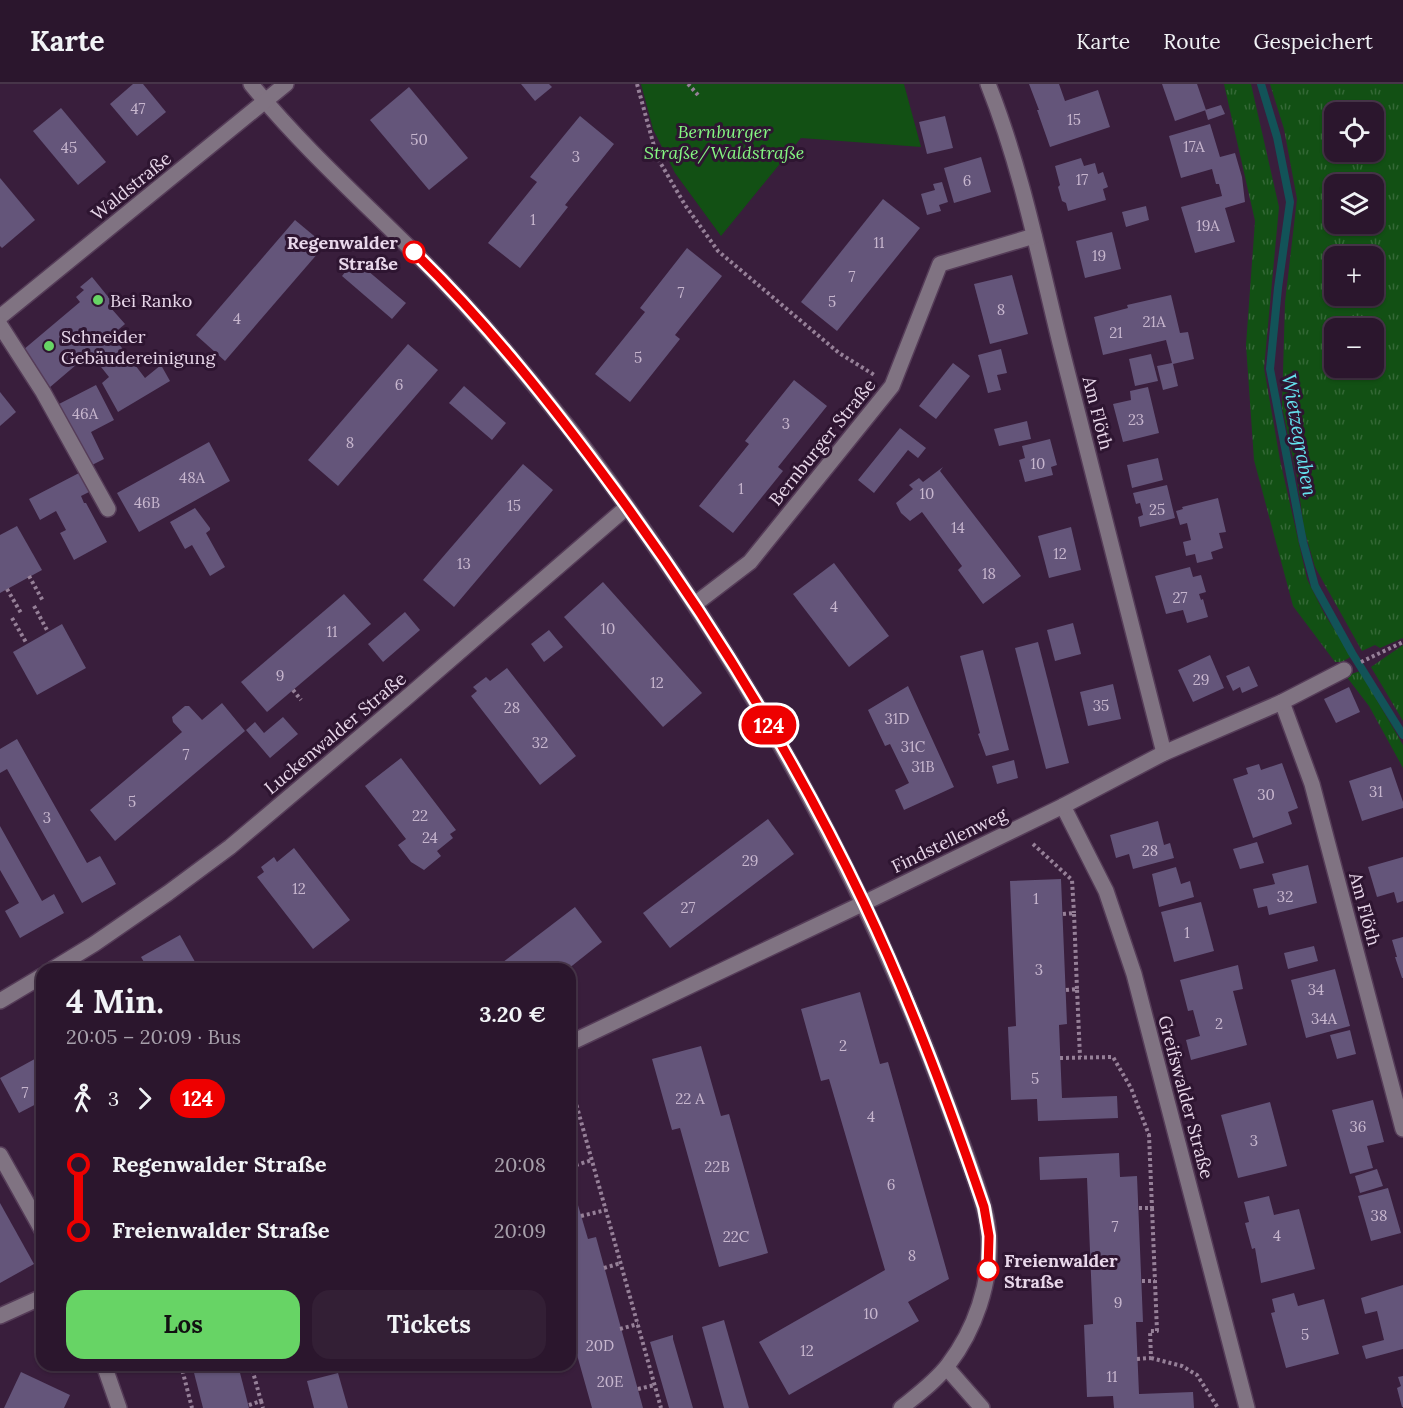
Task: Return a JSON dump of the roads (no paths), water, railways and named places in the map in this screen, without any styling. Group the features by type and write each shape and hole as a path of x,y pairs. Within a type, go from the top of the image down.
{"street":[{"path":"251,84 307,147 427,265 492,336 563,420 695,604 757,704 864,903 917,1023 984,1207 989,1236 988,1270 976,1315 964,1342 946,1368 901,1408"},
{"name":"Waldstraße","path":"0,317 286,84"},
{"name":"Am Flöth","path":"988,84 1023,185 1164,753"},
{"name":"Bernburger Straße","path":"695,604 750,562 892,386 940,264 1034,236"},
{"path":"0,325 43,392 108,509"},
{"name":"Luckenwalder Straße","path":"63,963 168,893 230,847 627,507"},
{"name":"Findstellenweg","path":"576,1040 1063,806 1164,753 1282,702 1344,670"},
{"name":"Am Flöth","path":"1282,702 1312,784 1403,1129"},
{"name":"Greifswalder Straße","path":"1063,806 1106,891 1134,974 1247,1408"},
{"path":"0,1001 36,980"},
{"path":"0,1155 36,1219"},
{"path":"0,1316 36,1300"},
{"path":"946,1368 982,1408"},
{"path":"106,1371 119,1408"}],"waterway":[{"name":"Wietzegraben","path":"1261,84 1277,137 1290,202 1270,369 1303,542 1315,586 1352,653 1403,735"}],"place":[{"name":"Regenwalder Straße","path":"414,252"},
{"name":"Bei Ranko","path":"98,300"},
{"name":"Schneider Gebäudereinigung","path":"49,346"},
{"name":"Freienwalder Straße","path":"988,1270"}],"park label":[{"name":"Bernburger Straße/Waldstraße","path":"724,141"}]}
